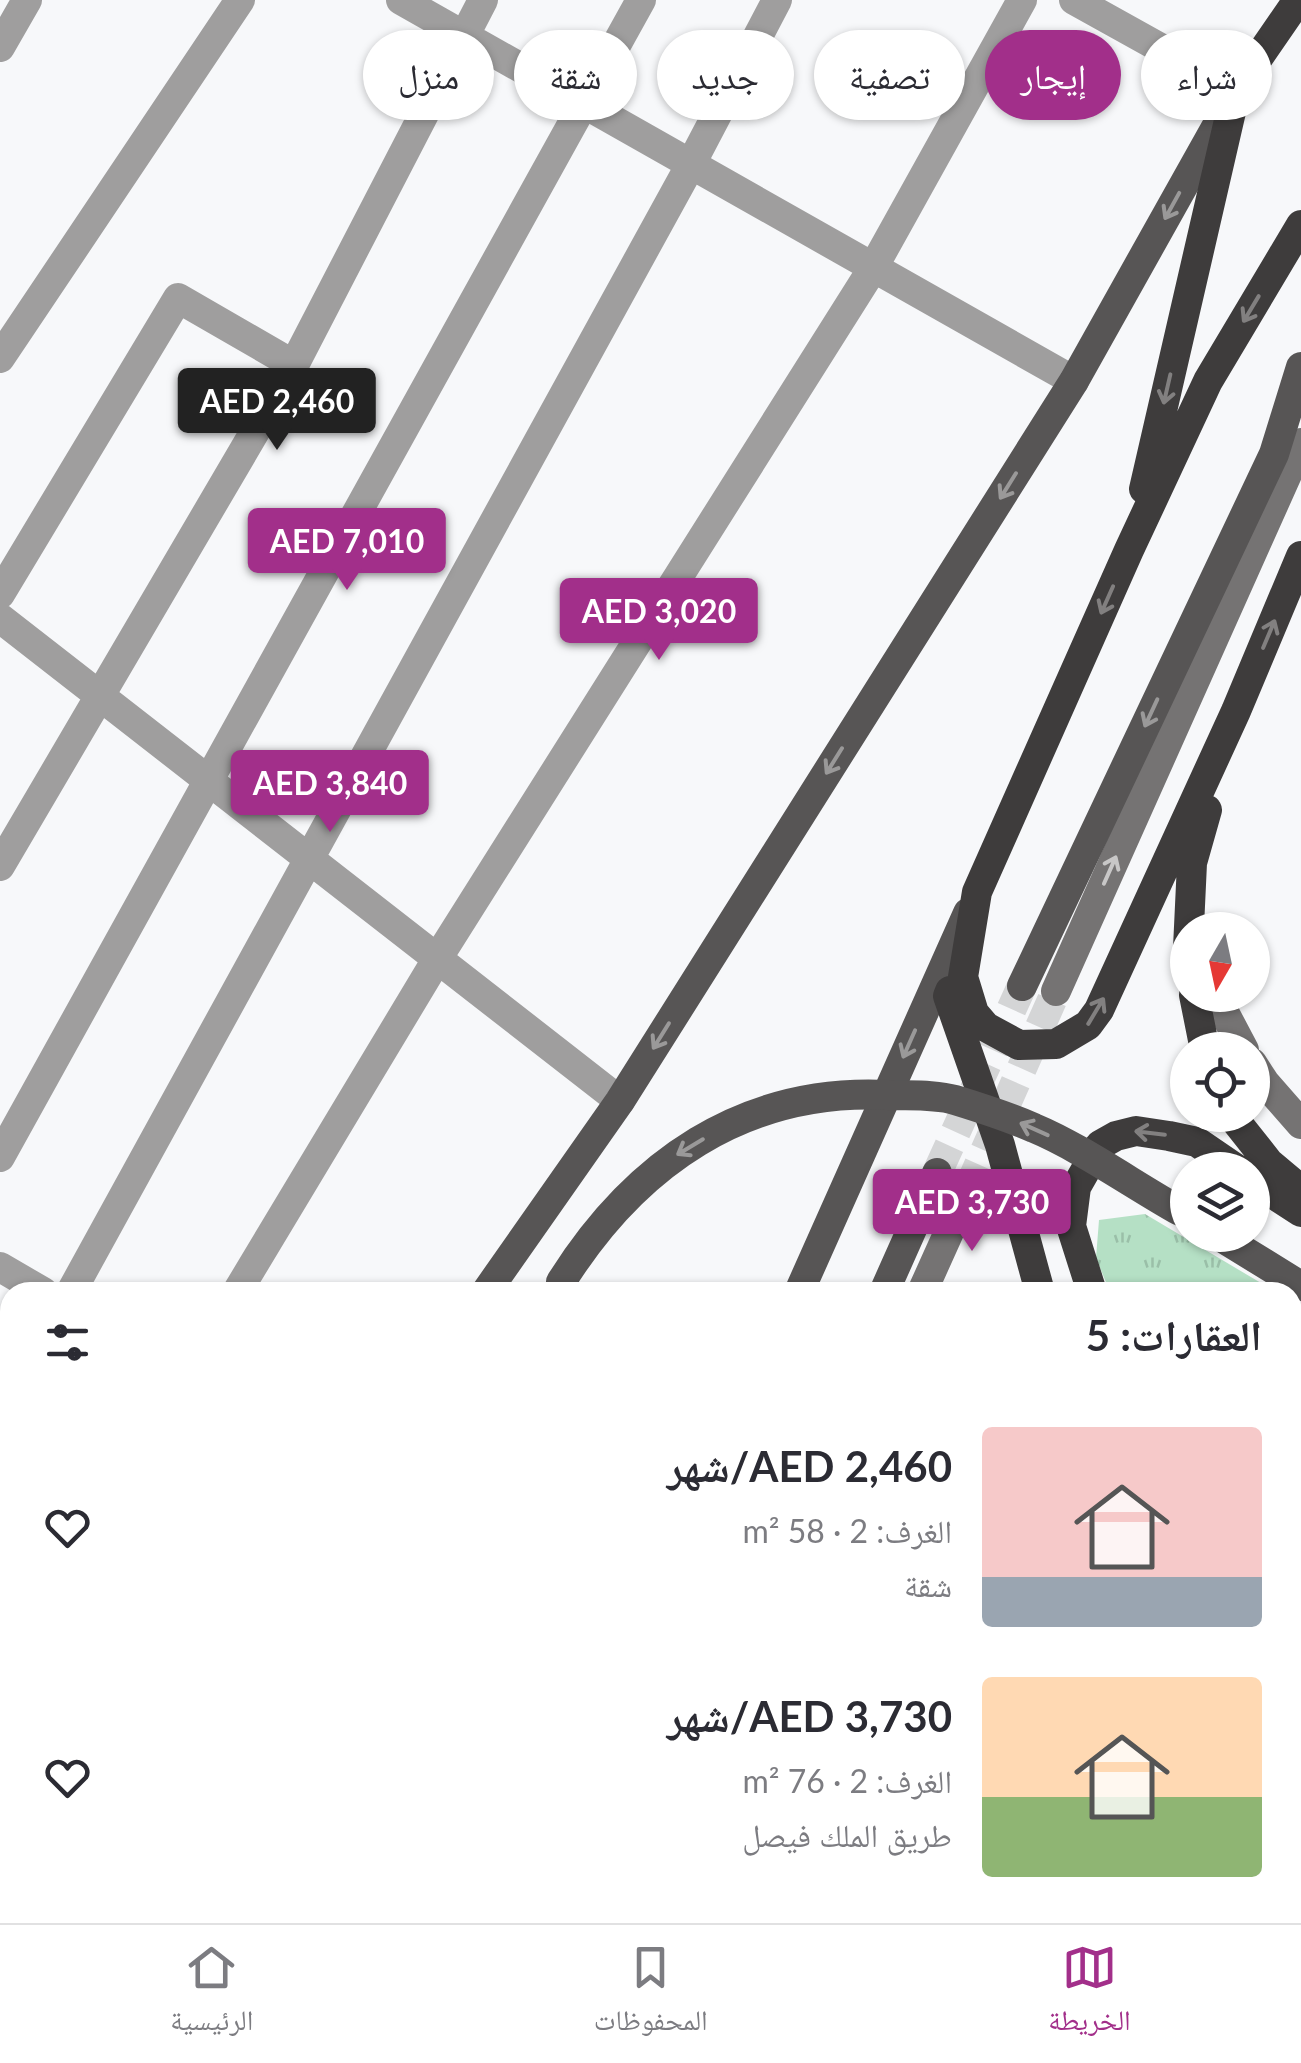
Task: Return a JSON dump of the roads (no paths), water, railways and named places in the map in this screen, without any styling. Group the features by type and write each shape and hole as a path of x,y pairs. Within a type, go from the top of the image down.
{"highway":[{"path":"1272,38 1298,0"},
{"path":"1130,550 1229,120"},
{"path":"1037,1282 1000,1145 948,996 978,892 1130,550 1208,382 1301,225"},
{"path":"978,892 964,977 974,1013 986,1028 1019,1045 1056,1044 1074,1036 1099,1010 1236,712 1301,556"},
{"path":"1189,912 1192,862 1236,712"},
{"path":"1089,1282 1071,1226 1076,1188 1100,1145 1136,1130 1197,1142 1212,1152"},
{"path":"1244,1132 1269,1163 1301,1190"},
{"path":"1270,1192 1301,1212"}],"main road":[{"path":"493,1282 620,1101 1074,381 1219,120"},
{"path":"1022,986 1274,454 1301,368"},
{"path":"803,1282 978,892"},
{"path":"561,1282 586,1242 626,1196 676,1156 724,1127 784,1103 851,1093 950,1099 1037,1129 1170,1206"},
{"path":"888,1282 936,1173"},
{"path":"1246,1252 1294,1282"}],"street":[{"path":"0,358 240,0"},
{"path":"401,0 454,30"},
{"path":"467,30 482,0"},
{"path":"624,30 641,0"},
{"path":"77,1282 691,164 777,0"},
{"path":"243,1282 438,956 873,268 1022,0"},
{"path":"1074,0 1141,37"},
{"path":"0,47 20,2"},
{"path":"0,866 294,364 420,120"},
{"path":"0,1157 574,120"},
{"path":"613,120 1074,381"},
{"path":"0,594 178,298 294,364"},
{"path":"1056,991 1301,443"},
{"path":"0,618 620,1101"},
{"path":"1270,1085 1301,1124"},
{"path":"926,1282 967,1192"},
{"path":"0,1267 26,1282"}],"tunnel":[{"path":"937,1173 1022,986"},
{"path":"967,1192 1056,991"}]}
